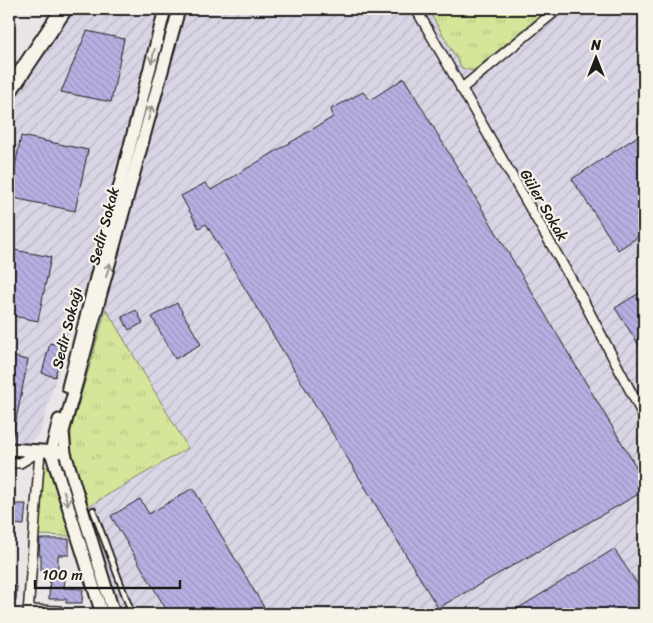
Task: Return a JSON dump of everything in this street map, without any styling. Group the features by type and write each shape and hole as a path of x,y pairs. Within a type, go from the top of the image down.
{"main road":[{"path":"9,72 52,9"},
{"path":"9,91 64,9"}],"street":[{"name":"Sedir Sokağı","path":"45,452 165,9"},
{"name":"Sedir Sokak","path":"116,614 65,453 63,432 179,9"},
{"name":"Güler Sokak","path":"416,9 583,300 644,417"},
{"path":"461,89 558,9"},
{"path":"9,449 65,453"},
{"path":"9,464 20,463 45,452"},
{"path":"45,452 29,612 59,611 63,614"},
{"path":"45,452 102,614"}],"lane":[{"path":"93,510 132,614"},
{"path":"116,614 130,609"}],"shaded area":[{"path":"56,9 644,9 644,614 123,614 87,507 188,448 106,309 78,301 40,433 28,444 9,443 9,81"}],"green space":[{"path":"428,9 548,9 473,71 462,68"},
{"path":"106,309 188,448 87,507 73,463 71,430"},
{"path":"42,467 48,467 71,536 38,535"}],"building":[{"path":"87,31 124,39 111,102 61,92"},
{"path":"404,78 644,480 644,491 438,608 206,224 199,228 181,196 205,183 211,190 333,117 331,109 363,92 370,100"},
{"path":"644,132 644,233 618,250 572,179"},
{"path":"21,136 88,150 75,211 9,197"},
{"path":"9,249 51,257 38,321 9,315"},
{"path":"644,290 644,353 615,308"},
{"path":"177,303 201,344 175,359 152,317"},
{"path":"136,310 143,323 129,330 122,317"},
{"path":"50,343 63,346 55,377 42,373"},
{"path":"9,356 28,360 12,440 9,440"},
{"path":"193,488 268,614 169,614 111,516 140,499 149,514"},
{"path":"9,504 26,504 24,525 9,524"},
{"path":"40,539 69,539 69,555 58,555 58,578 65,579 64,588 83,589 82,603 66,603 66,599 49,599 50,571 41,571"},
{"path":"614,549 644,594 644,611 640,614 509,614"},
{"path":"9,586 17,586 16,601 9,601"}]}
